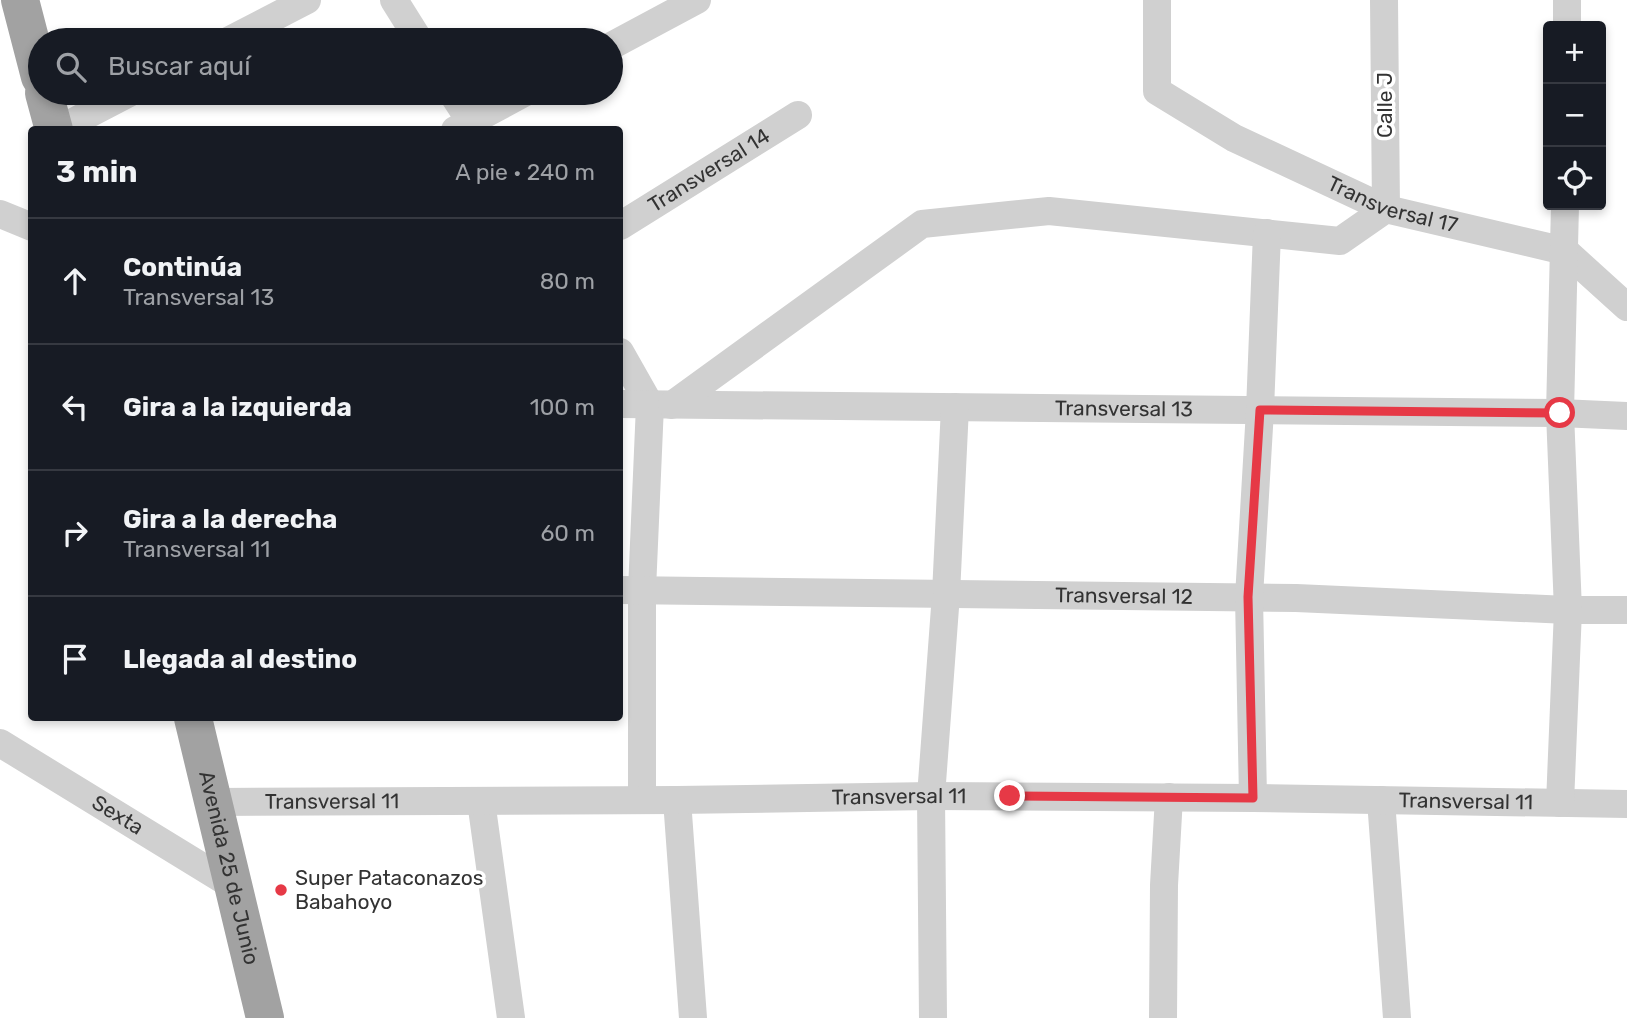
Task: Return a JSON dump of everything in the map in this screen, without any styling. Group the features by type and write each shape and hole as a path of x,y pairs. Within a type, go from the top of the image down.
{"highway":[{"path":"20,0 28,31"},
{"path":"48,105 55,126"},
{"name":"Avenida 25 de Junio","path":"194,721 265,1018"}],"street":[{"path":"253,28 307,0"},
{"path":"394,0 412,28"},
{"path":"623,40 697,0"},
{"name":"Transversal 17","path":"1157,0 1157,91 1234,138 1385,209 1565,251 1627,307"},
{"name":"Calle J","path":"1384,0 1385,209"},
{"path":"1567,0 1567,21"},
{"path":"64,126 105,105"},
{"path":"457,105 467,126"},
{"path":"469,126 504,105"},
{"name":"Transversal 14","path":"623,224 799,115"},
{"path":"642,800 631,590 661,405 922,224 1049,211 1340,241 1385,209"},
{"path":"1559,803 1568,610 1560,413 1565,210"},
{"path":"0,214 28,225"},
{"path":"1253,798 1248,597 1260,410 1267,233"},
{"path":"623,356 661,405"},
{"name":"Transversal 13","path":"623,404 1560,413 1627,416"},
{"path":"933,1018 931,796 946,594 955,407"},
{"name":"Transversal 12","path":"631,590 1248,597 1627,610"},
{"name":"Sexta","path":"0,743 235,887"},
{"name":"Transversal 11","path":"213,802 931,796 1627,804"},
{"path":"1163,1018 1164,885 1169,797"},
{"path":"677,800 693,1018"},
{"path":"1381,800 1397,1018"},
{"path":"481,801 511,1018"}],"place":[{"name":"Super Pataconazos Babahoyo","path":"281,890"}],"route":[{"path":"1010,796 1253,798 1248,597 1260,410 1560,413"}]}
